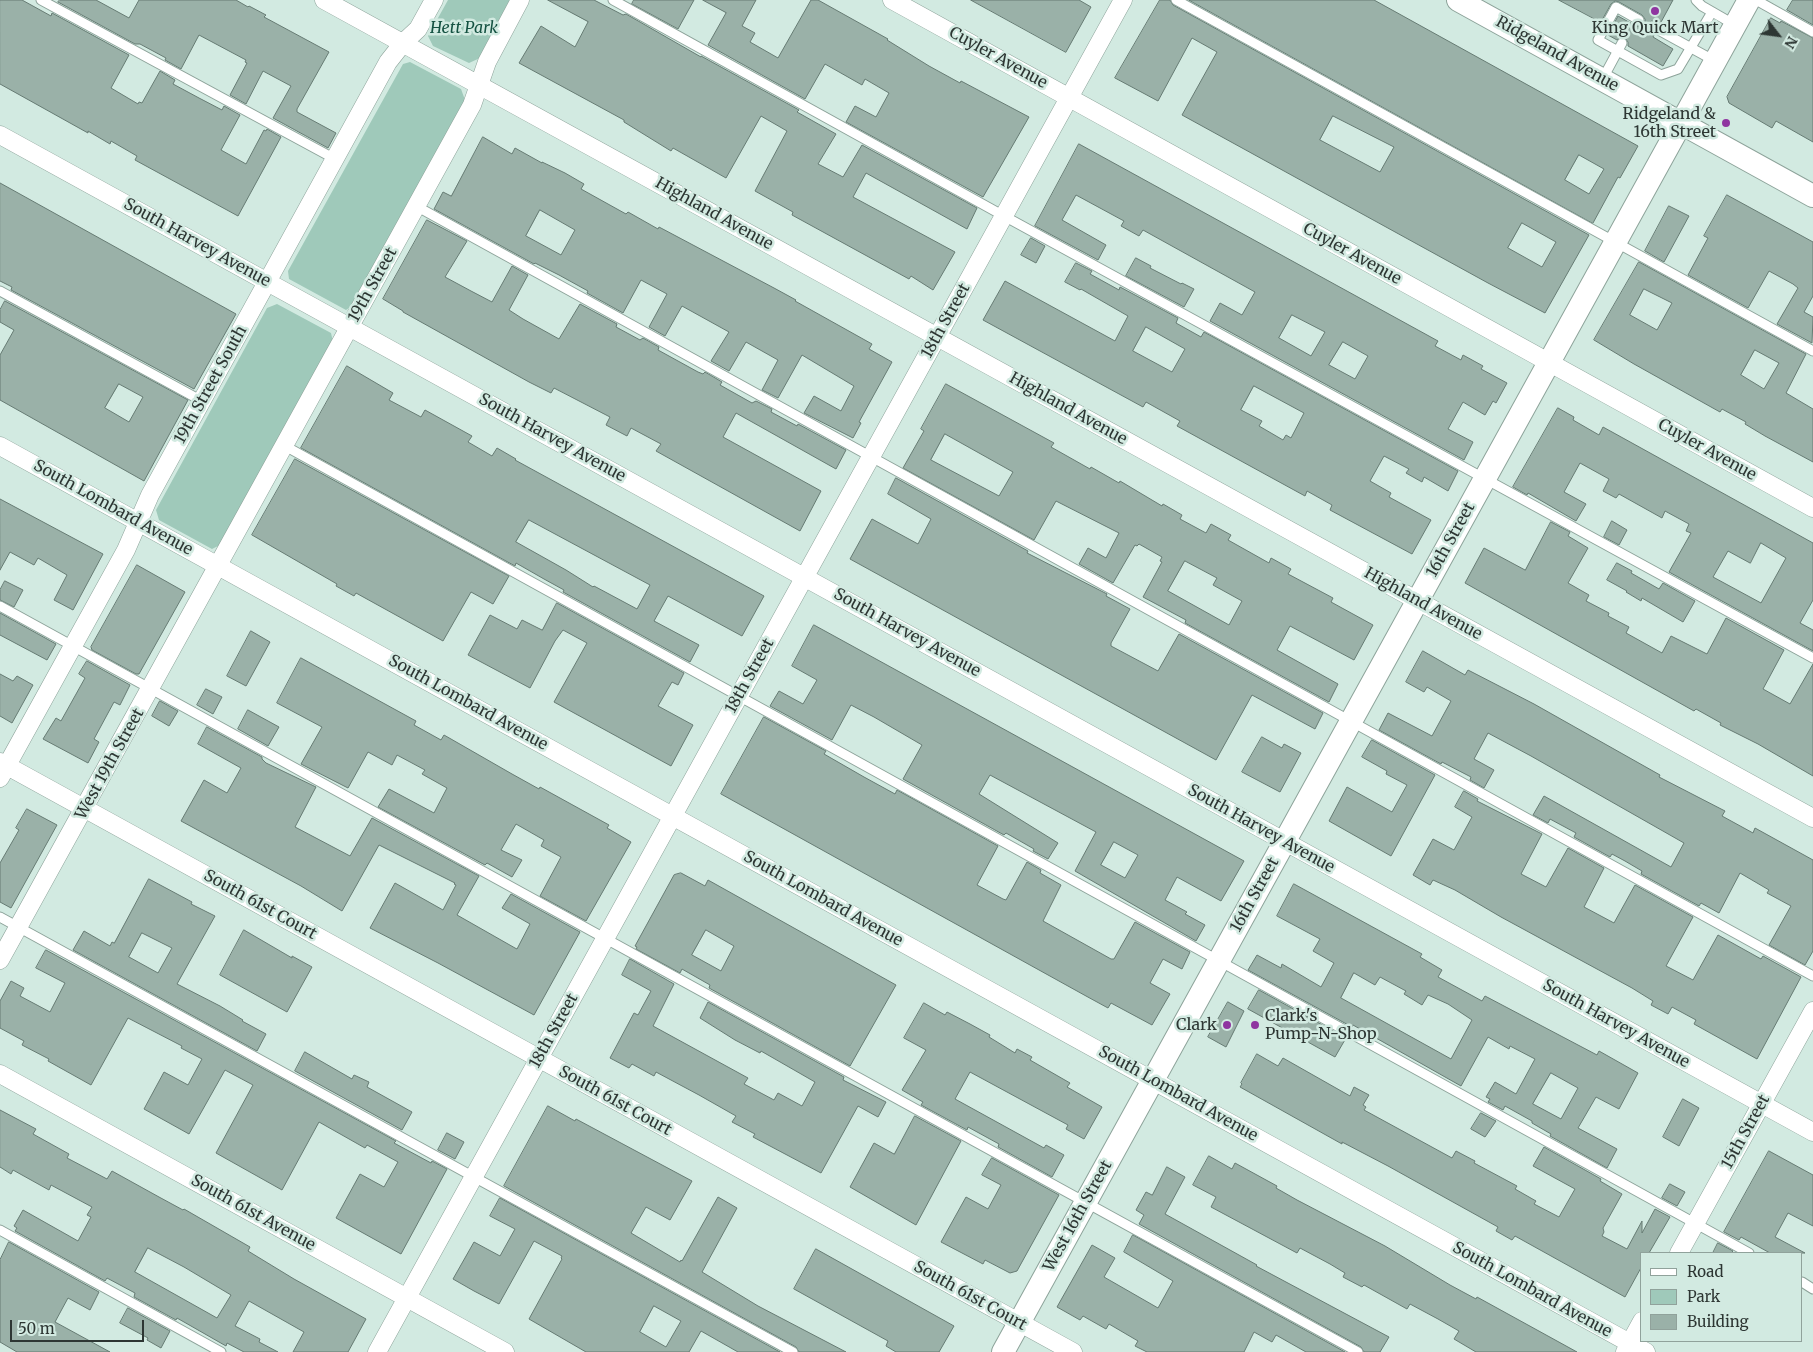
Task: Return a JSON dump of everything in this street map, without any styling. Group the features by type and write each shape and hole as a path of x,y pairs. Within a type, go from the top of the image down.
{"street":[{"name":"Highland Avenue","path":"324,0 1813,818"},
{"name":"19th Street South","path":"2,769 126,550 146,504 391,57 418,29 434,0"},
{"name":"19th Street","path":"218,566 472,105 487,62 520,0"},
{"name":"Cuyler Avenue","path":"892,0 1813,508"},
{"name":"18th Street","path":"377,1352 1123,0"},
{"name":"Ridgeland Avenue","path":"1458,0 1813,196"},
{"name":"16th Street","path":"1153,1080 1749,0"},
{"name":"South Harvey Avenue","path":"0,135 1813,1132"},
{"name":"South Lombard Avenue","path":"0,446 1153,1080 1627,1348 1646,1352"},
{"name":"West 19th Street","path":"0,960 218,566"},
{"name":"South 61st Court","path":"2,769 85,809 1073,1352"},
{"name":"15th Street","path":"1680,1252 1813,1011"},
{"name":"South 61st Avenue","path":"0,1074 505,1352"},
{"name":"West 16th Street","path":"1003,1352 1153,1080"},
{"path":"1627,1348 1640,1325"}],"lane":[{"path":"41,0 335,158"},
{"path":"613,0 1484,480 1813,658"},
{"path":"1176,0 1813,351"},
{"path":"1696,0 1735,26"},
{"path":"1756,0 1813,32"},
{"path":"1635,21 1616,7 1598,40 1620,47 1644,61 1661,76 1678,69 1712,12"},
{"path":"1657,33 1715,61"},
{"path":"1602,80 1620,47"},
{"path":"416,206 1813,976"},
{"path":"0,291 202,401"},
{"path":"284,446 1747,1252"},
{"path":"0,606 1358,1352"},
{"path":"0,917 793,1352"},
{"path":"0,1230 221,1352"}],"green space":[{"name":"Hett Park","path":"448,0 512,0 480,58 469,63 433,46 428,36"},
{"path":"410,62 461,89 465,100 352,306 346,310 289,279 288,271 403,64"},
{"path":"277,304 331,333 333,342 220,545 212,549 159,520 156,510 267,308"}],"building":[{"path":"0,0 22,0 51,16 52,13 129,55 111,88 138,104 139,102 142,103 160,71 175,80 173,84 222,110 224,106 240,115 221,150 246,164 264,130 266,131 267,129 281,137 238,216 135,160 137,156 111,141 110,144 88,131 88,133 0,84"},
{"path":"60,0 96,0 129,18 139,0 236,0 249,6 266,15 264,17 329,52 297,112 336,133 328,148 273,118 291,86 263,71 246,104 230,95 247,63 245,62 246,60 199,35 181,69 165,60 166,58 140,44 135,44 58,2"},
{"path":"548,0 594,0 623,15 626,14 799,110 797,112 836,134 818,164 843,177 862,145 977,208 967,229 866,173 853,197 955,252 933,290 911,276 909,279 792,215 793,212 755,191 787,131 761,116 726,178 673,148 671,151 624,122 624,120 519,63 541,26 575,47 588,22"},
{"path":"634,0 694,0 678,29 632,4"},
{"path":"703,0 756,0 742,26 755,33 750,42 778,58 811,0 818,0 888,39 929,66 1029,117 983,197 846,122 855,106 876,117 889,93 865,79 862,85 825,64 805,99 708,45 726,13"},
{"path":"971,0 1079,0 1091,7 1066,52"},
{"path":"1160,0 1170,0 1173,5 1589,235 1545,313 1182,115 1217,52 1192,38 1158,101 1115,78","holes":["1333,116 1394,147 1380,172 1320,140","1522,223 1556,242 1542,267 1508,248"]},
{"path":"1189,0 1374,0 1638,146 1620,178 1618,177 1593,223","holes":["1579,155 1604,169 1589,194 1565,180"]},
{"path":"1559,0 1673,0 1660,24 1652,21 1649,22 1647,27 1648,31 1654,35 1653,37 1673,49 1663,66 1628,46 1625,38 1621,37 1617,40 1608,35 1618,16 1636,26 1642,26 1645,23 1642,15 1619,2 1615,1 1611,4 1601,22"},
{"path":"1793,0 1813,0 1813,25 1787,10"},
{"path":"1771,18 1780,23 1781,21 1813,38 1813,142 1776,121 1772,128 1729,103 1727,97"},
{"path":"483,137 512,154 515,148 584,184 581,189 626,214 628,212 658,229 659,227 796,300 872,344 869,349 892,362 859,422 861,423 853,438 804,413 814,396 841,411 854,386 802,355 778,398 762,390 778,360 746,342 729,371 711,361 729,332 682,306 665,336 649,327 667,294 641,280 623,313 559,275 534,264 434,209 443,192 451,196","holes":["540,210 575,230 561,255 526,236"]},
{"path":"1079,144 1438,341 1435,346 1461,360 1463,355 1483,366 1481,369 1507,383 1496,403 1493,401 1485,415 1463,402 1448,429 1473,442 1464,460 1210,321 1220,303 1242,315 1255,292 1143,230 1139,236 1121,226 1124,221 1076,195 1062,220 1106,245 1098,260 1035,226","holes":["1292,315 1325,332 1311,356 1279,338","1343,342 1368,356 1355,379 1329,365"]},
{"path":"0,183 236,314 194,389 11,290 12,287 0,281"},
{"path":"1727,195 1813,242 1813,296 1804,312 1813,317 1812,343 1777,324 1798,288 1793,284 1769,271 1748,308 1688,275 1708,238 1704,236"},
{"path":"1669,206 1689,216 1664,262 1645,251"},
{"path":"427,220 467,241 445,277 492,302 512,266 528,275 509,310 559,339 580,304 617,324 616,327 640,340 643,338 659,347 658,350 698,372 703,374 705,372 722,382 720,385 752,403 756,401 772,409 771,412 846,450 836,469 736,413 723,437 821,491 800,531 656,451 661,444 631,428 627,436 606,425 610,417 554,388 551,393 529,382 383,299"},
{"path":"1031,238 1045,246 1036,263 1021,255"},
{"path":"1136,258 1151,266 1150,268 1194,289 1184,307 1126,276"},
{"path":"1639,262 1806,354 1786,393 1813,409 1813,462 1765,436 1745,424 1746,422 1722,409 1720,412 1594,340","holes":["1644,289 1672,303 1657,330 1630,315","1755,350 1779,363 1764,389 1741,375"]},
{"path":"1076,263 1092,271 1090,274 1119,290 1120,287 1178,318 1176,323 1201,337 1204,332 1458,471 1448,491 1424,477 1422,482 1406,473 1409,469 1384,456 1370,481 1391,493 1389,497 1431,520 1412,554 1330,510 1332,505 1307,491 1305,496 1177,426 1180,421 1146,402 1143,407 983,320 1005,281 1115,341 1128,316 1065,282","holes":["1146,327 1185,349 1172,372 1133,351","1254,386 1304,413 1291,438 1286,435 1283,440 1259,426 1262,421 1241,410"]},
{"path":"5,301 188,400 144,481 0,400 0,355 14,330 0,322 0,310","holes":["119,384 143,397 129,422 105,408"]},
{"path":"347,366 393,393 389,400 421,417 425,410 472,436 468,442 492,456 497,448 515,460 764,596 742,636 668,596 654,621 699,645 690,662 563,592 564,590 516,563 515,566 301,448","holes":["529,520 650,585 637,609 593,587 516,542"]},
{"path":"946,384 1054,443 1051,447 1090,469 1091,467 1119,483 1120,481 1162,506 1163,504 1182,515 1180,519 1206,533 1211,524 1231,535 1228,540 1269,563 1271,558 1291,569 1288,574 1333,598 1331,602 1373,625 1354,660 1290,626 1277,650 1338,684 1329,702 1185,623 1186,620 1143,597 1162,562 1160,561 1162,557 1139,544 1135,545 1113,583 1079,564 1088,548 1106,558 1119,533 1056,501 1034,540 903,468 924,431 921,429","holes":["945,434 1013,472 999,496 931,460","1185,561 1217,578 1213,585 1242,601 1229,625 1168,591"]},
{"path":"1558,408 1574,417 1573,420 1599,435 1603,427 1813,543 1813,600 1800,623 1813,630 1813,651 1669,572 1691,533 1686,531 1689,524 1665,511 1662,518 1619,494 1616,498 1603,491 1609,479 1580,463 1564,492 1586,504 1576,521 1528,493 1527,495 1513,487","holes":["1761,543 1786,558 1761,603 1713,577 1728,551 1750,563"]},
{"path":"295,459 509,576 493,604 471,592 443,641 356,593 354,596 336,586 337,584 252,535"},
{"path":"896,478 1028,551 1027,553 1107,594 1106,596 1130,609 1111,646 1158,671 1179,634 1323,713 1315,729 1252,695 1216,760 850,559 872,519 918,544 931,519 888,494"},
{"path":"0,499 103,554 73,610 54,600 67,575 38,558 34,565 10,552 0,570"},
{"path":"1612,521 1627,530 1619,545 1604,537"},
{"path":"1551,522 1570,532 1568,536 1588,548 1568,583 1589,595 1586,601 1609,613 1608,616 1629,627 1626,633 1662,653 1671,636 1707,654 1726,618 1784,650 1763,689 1790,704 1813,664 1813,776 1758,744 1720,725 1721,723 1696,709 1694,711 1465,583 1484,548 1525,570"},
{"path":"1617,563 1659,589 1663,583 1695,601 1683,622 1642,598 1641,601 1607,580"},
{"path":"137,565 185,592 139,674 92,650 91,647"},
{"path":"5,581 23,590 14,607 0,600 0,590"},
{"path":"557,603 684,673 678,685 672,682 658,706 693,725 671,766 554,702 587,643 563,630 555,641 530,688 468,655 490,615 517,629 522,620 542,630"},
{"path":"0,613 56,644 47,660 0,635"},
{"path":"814,625 1244,861 1221,901 1177,877 1165,900 1205,925 1196,941 1075,871 1096,832 990,775 979,794 1058,843 1048,859 1006,833 1004,835 903,779 922,745 874,717 851,705 832,740 770,706 779,691 803,704 817,680 792,666","holes":["1114,842 1138,855 1125,878 1101,865"]},
{"path":"251,631 270,642 246,686 227,676"},
{"path":"1423,651 1465,675 1468,670 1534,704 1660,775 1659,777 1725,811 1722,816 1753,833 1755,828 1813,860 1813,951 1805,965 1769,945 1791,906 1767,893 1769,890 1740,873 1719,913 1701,903 1699,906 1641,874 1642,871 1625,861 1612,854 1610,857 1574,837 1576,833 1550,819 1548,823 1533,815 1544,796 1671,867 1684,843 1531,756 1488,733 1474,759 1494,770 1484,788 1470,780 1471,777 1442,762 1441,764 1379,730 1388,713 1432,736 1451,701 1427,687 1424,692 1406,682"},
{"path":"301,658 416,721 414,725 441,740 444,735 539,789 540,787 609,825 607,828 631,842 586,921 540,896 561,857 541,846 544,840 516,824 501,850 522,860 512,877 487,863 485,865 378,807 389,789 434,813 447,788 422,774 425,770 397,755 392,765 368,752 348,788 301,764 322,727 277,703"},
{"path":"87,661 130,685 120,705 114,702 94,739 99,742 88,763 43,739 56,718 61,721 85,678 79,674"},
{"path":"0,674 13,681 17,676 33,685 12,723 0,716"},
{"path":"206,689 222,697 213,714 197,705"},
{"path":"160,701 178,711 169,726 152,716"},
{"path":"248,710 279,727 268,746 238,729"},
{"path":"764,717 826,751 824,754 864,777 895,794 897,790 998,846 977,885 1006,900 1027,862 1041,870 1040,873 1061,885 1043,921 1111,959 1114,959 1135,922 1190,952 1182,969 1163,959 1150,983 1170,994 1152,1025 1111,1003 1108,1008 721,794"},
{"path":"207,727 262,757 266,763 316,787 295,827 350,856 372,818 479,876 457,915 515,948 517,949 530,924 502,908 511,894 580,932 534,1015 370,928 395,883 443,910 456,885 455,883 379,845 342,911 301,886 181,821 204,780 227,793 241,768 198,744"},
{"path":"1262,737 1282,748 1284,744 1301,753 1280,792 1242,772"},
{"path":"1372,740 1435,775 1391,856 1329,821 1347,787 1392,812 1407,785 1386,774 1387,771 1362,757"},
{"path":"1464,791 1478,799 1477,801 1542,834 1521,874 1546,887 1568,848 1604,868 1584,907 1614,923 1635,885 1693,917 1666,966 1693,980 1718,935 1761,959 1763,956 1801,977 1757,1059 1694,1024 1696,1020 1672,1007 1668,1014 1651,1005 1653,1001 1632,988 1455,890 1433,880 1430,885 1413,875 1433,839 1454,850 1472,817 1455,807"},
{"path":"27,809 57,825 11,908 0,902 0,863 19,830 16,828"},
{"path":"681,873 705,886 708,880 896,985 850,1066 709,988 710,985 682,969 680,973 636,949 637,947 635,946 674,875","holes":["706,930 734,946 721,971 692,955"]},
{"path":"149,879 215,916 177,984 220,1006 266,1034 257,1051 73,950 84,931 110,946 112,942 114,943","holes":["142,933 172,948 158,973 129,957"]},
{"path":"1294,884 1422,954 1420,957 1442,970 1438,977 1482,1001 1485,996 1597,1055 1599,1051 1638,1073 1619,1109 1596,1097 1578,1128 1617,1149 1607,1168 1550,1136 1551,1134 1532,1123 1532,1121 1505,1106 1503,1110 1488,1102 1490,1099 1486,1097 1495,1082 1516,1094 1535,1059 1510,1046 1509,1049 1488,1037 1461,1086 1353,1025 1352,1027 1248,970 1257,955 1281,968 1282,964 1321,987 1334,963 1313,951 1320,939 1277,916","holes":["1354,973 1375,985 1380,977 1406,991 1404,994 1422,1005 1428,995 1448,1004 1472,1020 1451,1059 1341,998","1551,1073 1578,1088 1561,1119 1533,1104"]},
{"path":"244,930 292,958 292,956 312,967 287,1012 220,975"},
{"path":"46,950 396,1141 394,1143 431,1163 432,1161 447,1169 401,1254 336,1218 360,1174 384,1187 398,1162 367,1145 365,1148 319,1122 282,1190 216,1153 253,1085 225,1070 189,1134 144,1109 164,1072 188,1085 202,1059 181,1048 182,1046 128,1018 91,1085 22,1045 24,1041 0,1028 0,1001 11,981 24,988 20,996 50,1012 65,983 36,968"},
{"path":"630,959 674,984 653,1026 748,1078 744,1084 774,1100 778,1093 802,1106 815,1082 761,1051 760,1053 735,1040 700,1018 708,1002 844,1077 843,1080 886,1102 878,1117 858,1106 821,1173 753,1137 755,1134 732,1122 736,1116 699,1095 656,1072 654,1076 632,1064 629,1068 610,1058 634,1013 638,1015 651,991 622,975"},
{"path":"1259,990 1346,1038 1335,1057 1248,1009"},
{"name":"Clark","path":"1228,1002 1244,1011 1226,1047 1208,1037"},
{"path":"924,1003 945,1015 947,1012 970,1024 990,1035 989,1037 1015,1053 1017,1049 1032,1057 1030,1060 1070,1083 1067,1087 1102,1107 1084,1139 1066,1129 1068,1125 970,1072 955,1099 1044,1148 1046,1145 1064,1155 1052,1177 998,1147 999,1144 968,1127 967,1130 921,1105 923,1102 902,1090 926,1050 904,1038"},
{"path":"305,1052 352,1079 354,1075 369,1082 367,1087 412,1112 402,1130 295,1071"},
{"path":"1257,1054 1278,1066 1283,1058 1350,1096 1354,1087 1369,1095 1363,1105 1366,1107 1364,1110 1452,1158 1456,1151 1475,1161 1474,1163 1517,1186 1515,1189 1536,1201 1534,1204 1559,1217 1575,1189 1533,1166 1544,1147 1601,1179 1600,1181 1622,1194 1603,1228 1602,1236 1627,1249 1642,1221 1642,1233 1655,1209 1670,1217 1650,1252 1640,1252 1640,1270 1625,1297 1515,1236 1512,1240 1496,1231 1498,1227 1240,1087"},
{"path":"1683,1099 1699,1108 1679,1146 1663,1137"},
{"path":"548,1106 692,1181 670,1220 646,1207 631,1233 680,1262 718,1197 737,1208 702,1272 758,1306 846,1352 799,1352 796,1347 504,1186"},
{"path":"0,1110 36,1129 33,1134 69,1154 67,1158 107,1179 112,1171 184,1209 250,1247 248,1251 294,1279 366,1319 348,1352 293,1352 304,1332 249,1301 235,1326 260,1339 259,1342 278,1352 244,1352 227,1343 226,1346 177,1318 176,1320 134,1297 135,1293 107,1278 105,1281 15,1231 17,1228 14,1226 23,1210 78,1241 91,1217 87,1215 92,1207 51,1185 49,1190 13,1170 11,1174 0,1167","holes":["148,1248 231,1295 217,1318 135,1272"]},
{"path":"1481,1113 1496,1121 1485,1137 1471,1129"},
{"path":"915,1116 961,1141 916,1225 850,1187 874,1143 894,1154"},
{"path":"447,1133 464,1142 455,1159 438,1150"},
{"path":"1769,1151 1813,1175 1813,1226 1788,1213 1775,1237 1805,1253 1768,1252 1741,1237 1739,1240 1724,1232"},
{"path":"1209,1156 1232,1169 1235,1163 1277,1186 1276,1188 1297,1200 1385,1246 1450,1285 1476,1299 1477,1297 1577,1352 1476,1352 1454,1339 1459,1331 1438,1319 1410,1304 1407,1309 1364,1285 1362,1287 1343,1277 1345,1273 1300,1248 1297,1253 1211,1207 1216,1197 1193,1185"},
{"path":"992,1158 1059,1195 1017,1271 1010,1273 985,1260 983,1264 941,1242 966,1197 988,1209 1001,1185 982,1175"},
{"path":"1167,1167 1185,1177 1165,1214 1256,1266 1389,1337 1380,1352 1364,1352 1361,1347 1139,1224 1144,1215 1136,1210 1146,1192 1152,1195"},
{"path":"1670,1184 1685,1192 1677,1206 1662,1198"},
{"path":"500,1198 780,1352 738,1352 701,1331 689,1352 586,1352 529,1319 562,1256 534,1241 499,1304 453,1279 474,1242 500,1256 515,1229 490,1216","holes":["654,1306 681,1321 666,1347 640,1332"]},
{"path":"1133,1235 1345,1352 1306,1352 1276,1335 1272,1342 1254,1332 1244,1352 1147,1352 1135,1346 1138,1341 1109,1324 1106,1329 1083,1316 1080,1320 1057,1307 1092,1245 1115,1258 1104,1277 1158,1308 1173,1281 1124,1252"},
{"path":"9,1242 99,1292 90,1310 68,1298 55,1322 110,1352 17,1352 0,1342 0,1260"},
{"path":"1718,1243 1733,1251 1732,1252 1714,1252"},
{"path":"816,1249 954,1326 939,1352 896,1352 886,1346 888,1341 794,1289"},
{"path":"128,1308 170,1331 161,1348 147,1340 148,1338 120,1323"}],"place":[{"name":"King Quick Mart","path":"1655,11"},
{"name":"Ridgeland & 16th Street","path":"1726,123"},
{"name":"Clark","path":"1227,1025"},
{"name":"Clark's Pump-N-Shop","path":"1255,1025"}]}
